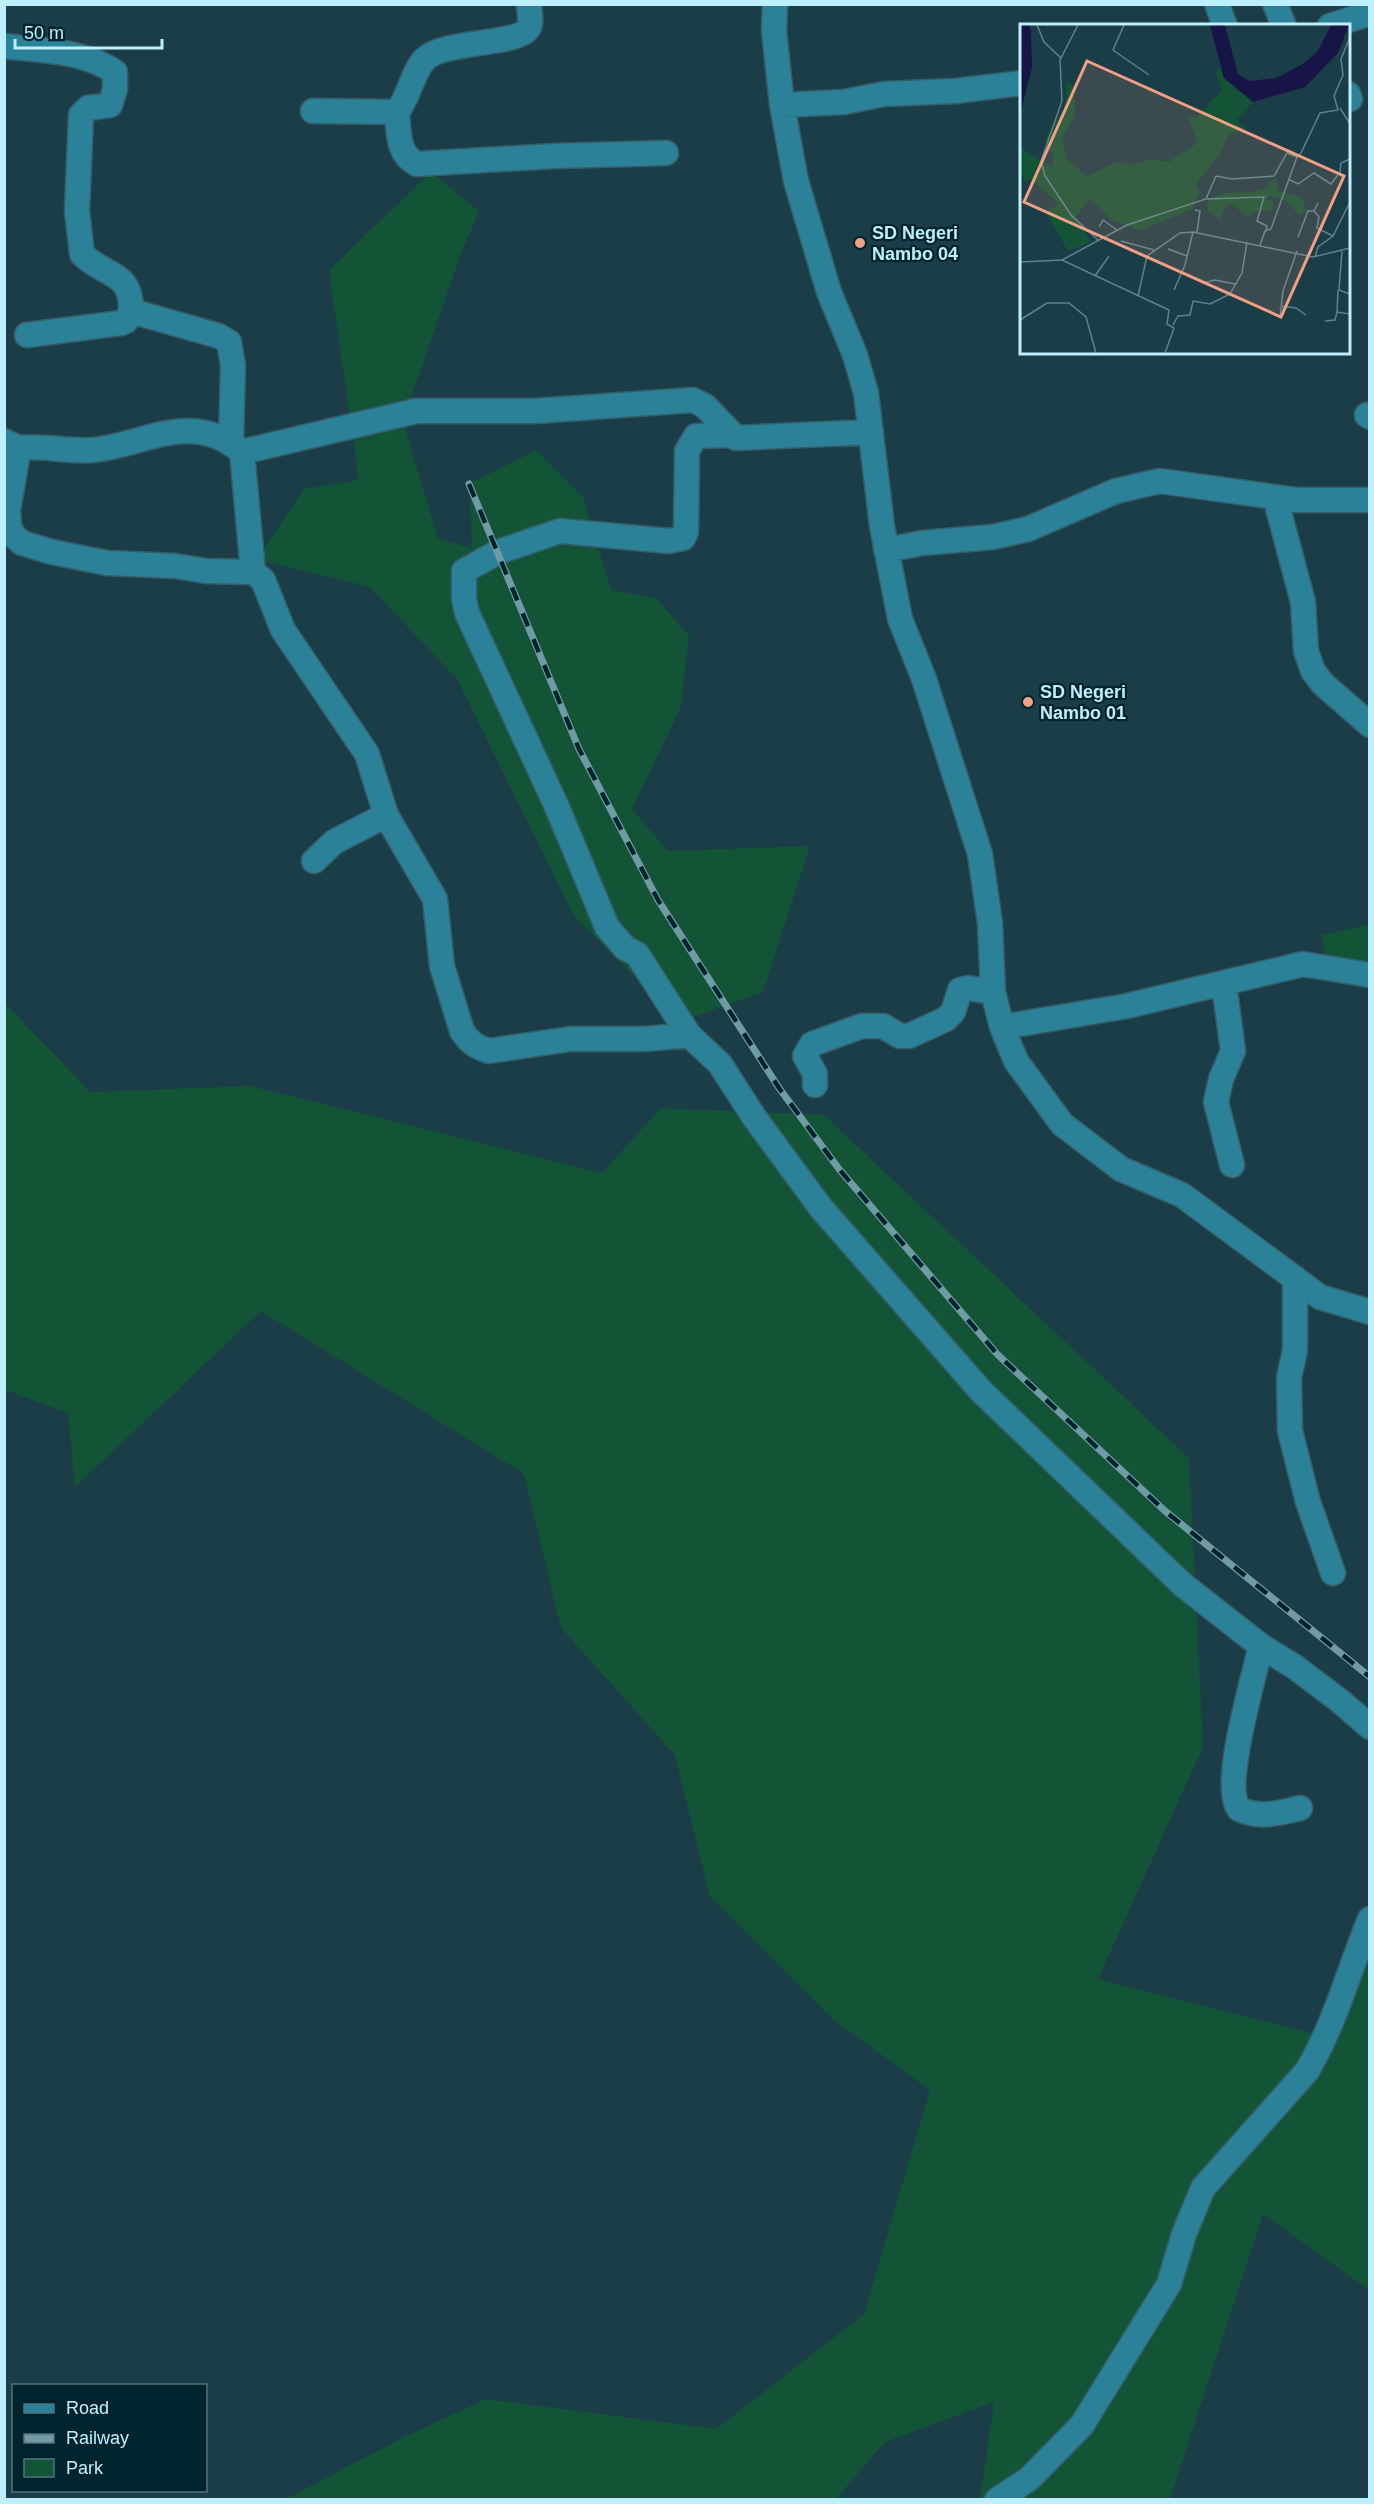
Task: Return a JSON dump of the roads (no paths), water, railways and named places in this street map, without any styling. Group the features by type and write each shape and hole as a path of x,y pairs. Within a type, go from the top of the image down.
{"street":[{"path":"529,4 530,25 527,31 505,38 440,50 425,59 405,103 397,112 399,140 404,156 417,164 554,156 666,153"},
{"path":"775,4 774,31 782,105 796,182 812,241 829,292 855,355 866,393 886,550 900,619 924,679 980,854 990,923 993,992 1002,1027 1016,1061 1062,1124 1121,1169 1182,1195 1320,1297 1370,1312"},
{"path":"1216,4 1224,24"},
{"path":"1275,4 1283,24"},
{"path":"1336,24 1370,13"},
{"path":"4,46 61,51 102,63 115,72 115,89 110,105 88,108 81,115 77,211 82,254 123,280 131,303 130,311 126,321 122,323 27,335"},
{"path":"782,105 844,102 884,94 955,91 1020,83"},
{"path":"313,111 397,112"},
{"path":"130,311 219,336 229,342 233,365 237,447 253,572"},
{"path":"689,1035 645,1039 570,1040 489,1051 477,1048 462,1031 442,966 435,898 386,815 367,754 283,630 263,580 253,572 206,571 175,566 107,563 52,552 22,543 14,536 9,526 12,445 100,449 156,437 180,429 199,431 237,447 416,411 535,411 693,400 705,406 736,438 871,432"},
{"path":"731,435 696,436 690,443 687,452 686,532 683,538 669,542 560,531 498,552 464,571 464,599 467,613 557,807 607,927 625,948 637,954 689,1035 720,1064 754,1117 821,1208 981,1391 1184,1585 1261,1646 1296,1667 1370,1727"},
{"path":"886,550 922,543 993,537 1028,529 1116,491 1160,481 1297,500 1370,500"},
{"path":"1275,497 1303,602 1302,629 1313,671 1323,684 1370,725"},
{"path":"314,861 340,838 386,815"},
{"path":"1002,1027 1127,1006 1303,964 1370,975"},
{"path":"1224,984 1233,1051 1221,1079 1216,1102 1232,1165"},
{"path":"815,1085 815,1074 806,1056 812,1044 862,1026 883,1026 900,1036 909,1036 946,1019 953,1012 960,990 968,988 993,992"},
{"path":"1295,1278 1295,1350 1289,1378 1290,1431 1308,1502 1333,1573"},
{"path":"1261,1646 1237,1750 1233,1796 1239,1809 1249,1814 1268,1815 1300,1808"},
{"path":"997,2499 1029,2479 1082,2425 1169,2284 1184,2234 1203,2188 1307,2071 1329,2034 1344,1984 1370,1919"}],"railway":[{"path":"469,484 579,749 658,900 779,1088 839,1169 997,1354 1165,1511 1370,1677"}],"place":[{"name":"SD Negeri Nambo 04","path":"860,243"},
{"name":"SD Negeri Nambo 01","path":"1028,702"}]}
